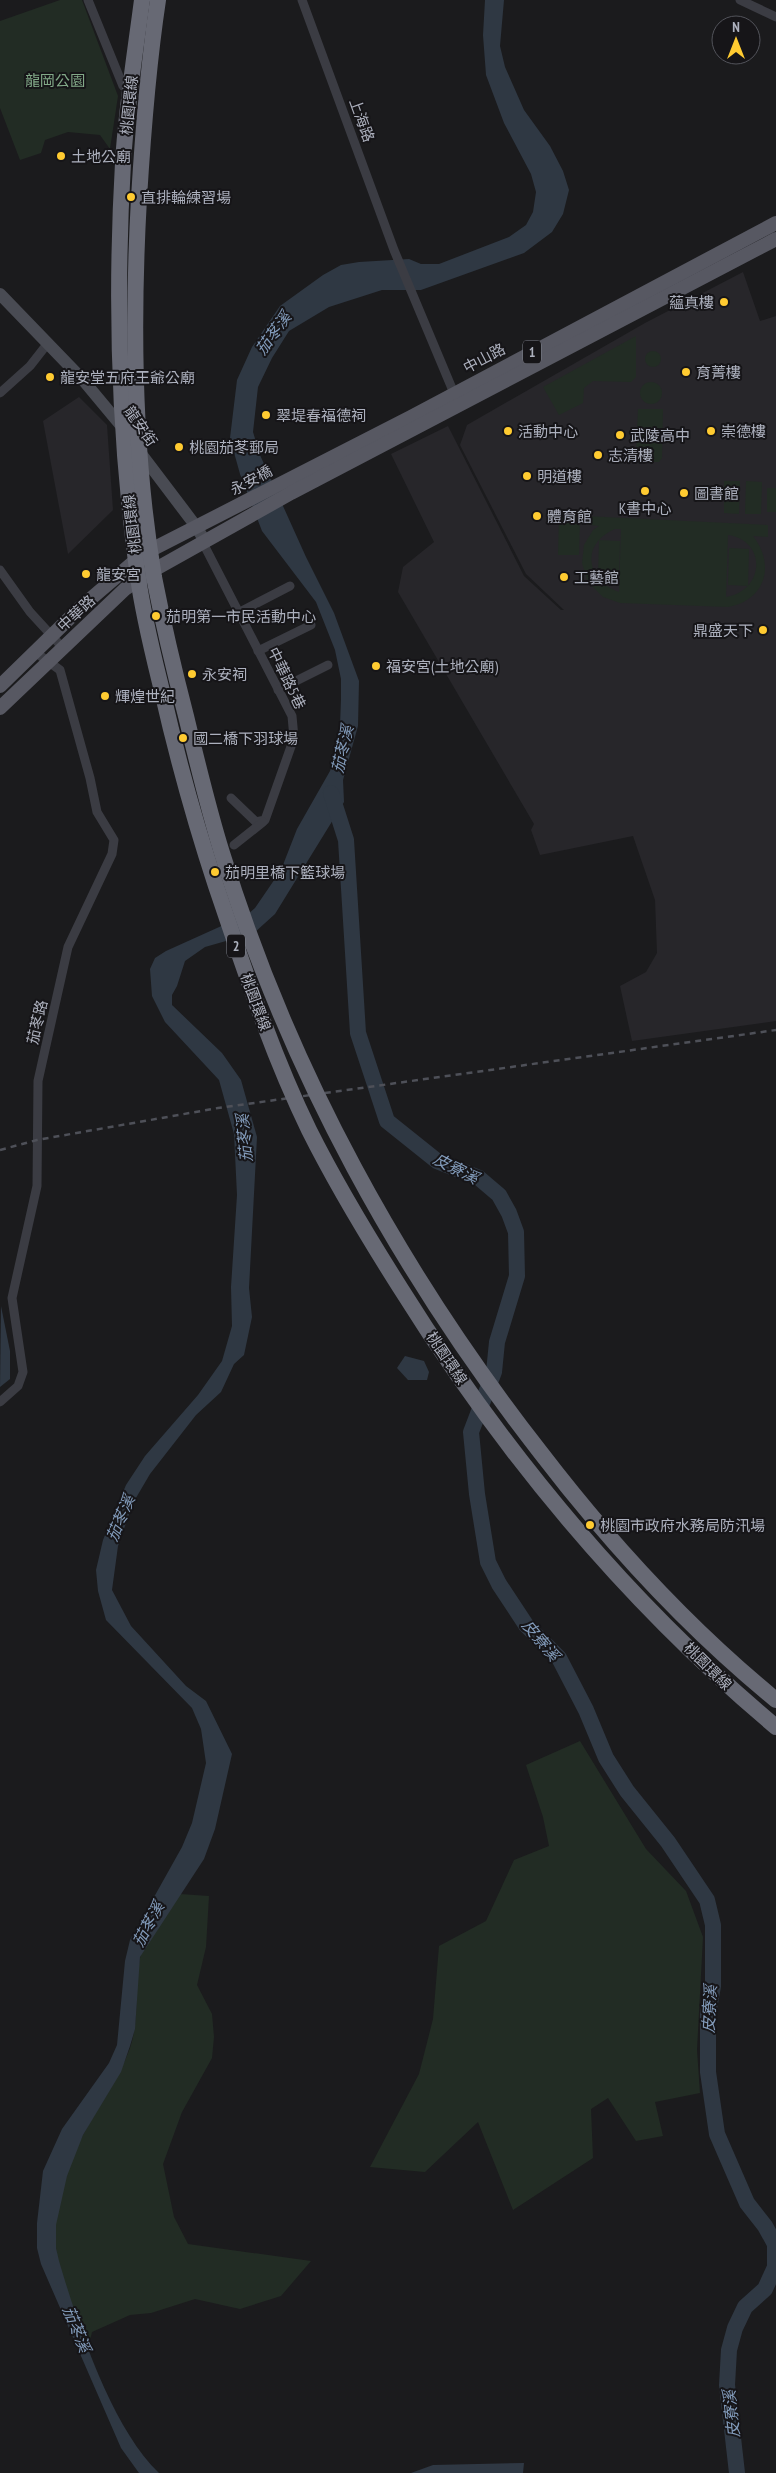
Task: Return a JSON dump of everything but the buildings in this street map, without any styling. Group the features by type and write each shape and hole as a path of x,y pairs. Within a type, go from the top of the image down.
{"highway":[{"name":"桃園環線","path":"142,0 123,159 119,267 121,395 126,476 139,583 171,731 205,853 275,1052 314,1137 362,1227 456,1372 559,1509 606,1564 736,1694 776,1727"},
{"name":"桃園環線","path":"158,0 152,39 142,159 136,265 137,400 142,475 154,574 173,665 220,846 255,948 329,1120 409,1264 471,1361 576,1499 624,1554 684,1617 776,1700"}],"main road":[{"name":"中山路","path":"456,399 776,223"},
{"name":"中山路","path":"289,486 456,399 776,239"},
{"name":"永安橋","path":"230,510 289,486"},
{"name":"永安橋","path":"236,523 289,486"},
{"name":"中華路","path":"0,686 117,574 143,554 196,525 230,510"},
{"name":"中華路","path":"0,708 125,589 159,566 236,523"}],"street":[{"path":"88,0 123,86 159,86"},
{"name":"上海路","path":"302,0 394,250 456,399"},
{"path":"740,0 776,16"},
{"name":"龍安街","path":"0,294 114,415 152,470 196,525 204,542"},
{"path":"0,393 30,366 48,343"},
{"name":"中華路5巷","path":"204,542 238,613 292,716 294,738 265,820"},
{"path":"0,570 30,612 63,648"},
{"path":"238,613 290,586"},
{"path":"258,651 311,625"},
{"path":"34,652 48,662"},
{"name":"茄苳路","path":"0,1402 18,1386 23,1372 12,1298 37,1186 38,1081 68,948 112,854 114,840 97,812 90,778 60,670 48,662"},
{"path":"278,690 328,665"},
{"path":"231,798 256,822 265,820"},
{"path":"234,845 265,820"}],"shaded area":[{"path":"743,272 760,321 776,316 776,1021 632,1041 620,986 646,972 657,953 655,900 633,836 540,855 531,830 534,824 398,592 403,567 434,542 391,454 448,426 524,576 561,610 564,610 526,574 460,445 467,425 645,323"},
{"path":"79,397 107,425 113,510 68,554 43,421"}],"green space":[{"name":"龍岡公園","path":"60,0 82,0 118,96 110,149 100,135 68,132 45,140 41,153 20,160 0,108 0,21"},
{"path":"636,336 636,377 631,382 593,381 584,388 583,403 559,415 543,387"},
{"path":"653,351 661,359 653,367 645,359"},
{"path":"651,382 659,385 662,393 659,401 651,404 643,401 640,393 643,385"},
{"path":"638,409 663,409 662,458 659,462 639,462 636,456"},
{"path":"724,481 740,481 739,514 724,513"},
{"path":"746,481 762,482 761,514 745,514"},
{"path":"767,488 776,488 776,512 767,512"},
{"path":"584,516 768,525 768,537 753,536 764,558 765,570 763,580 758,590 751,597 741,603 728,607 620,603 603,597 588,582 582,563 584,545 593,530 599,526 583,524","holes":["615,529 621,529 619,592 600,579 594,571 592,562 592,552 596,543","728,535 740,539 749,546 755,555 756,565 754,576 749,585 739,593 726,597"]},
{"path":"559,517 580,517 579,555 558,555"},
{"path":"599,540 620,541 619,578 598,577"},
{"path":"729,548 749,549 748,586 728,585"},
{"path":"580,1741 646,1849 686,1891 703,1937 697,2050 700,2093 655,2102 663,2136 636,2141 608,2098 591,2109 593,2158 513,2210 478,2122 425,2172 370,2167 419,2074 433,2019 439,1946 486,1921 514,1860 549,1846 543,1817 526,1765"},
{"path":"180,1894 209,1896 206,1947 197,1985 212,2014 214,2037 212,2058 182,2112 163,2164 174,2217 188,2244 311,2261 281,2296 240,2309 195,2299 151,2313 130,2315 92,2332 88,2349 58,2260 55,2234 58,2205 71,2161 89,2124 114,2082 130,2048 135,2026 138,1969 142,1951"}],"water":[{"name":"茄苳溪","path":"485,0 504,0 500,46 505,67 524,110 550,146 563,171 569,190 563,214 552,232 524,253 421,290 382,290 329,307 289,331 272,358 258,387 253,432 260,455 306,557 334,613 359,681 358,726 343,780 344,802 275,914 254,933 205,947 185,961 172,995 172,1005 222,1053 241,1080 257,1137 249,1288 252,1317 244,1355 234,1364 221,1392 196,1415 150,1474 133,1503 118,1546 112,1590 131,1626 186,1686 206,1701 232,1754 215,1829 204,1859 140,1957 135,2029 130,2046 121,2072 83,2135 67,2176 56,2225 56,2248 59,2261 86,2344 98,2374 111,2403 126,2429 142,2453 159,2473 139,2473 121,2448 41,2264 37,2248 37,2223 43,2171 62,2129 109,2063 117,2045 125,1961 130,1940 182,1847 192,1823 206,1763 201,1729 192,1708 106,1620 98,1591 96,1570 103,1540 126,1485 145,1456 198,1395 222,1361 232,1326 231,1287 237,1195 234,1134 219,1080 165,1022 152,996 150,969 155,958 166,951 248,914 255,908 281,870 297,829 330,771 336,755 340,726 341,679 335,650 316,602 262,531 240,474 230,438 237,380 252,347 280,306 323,275 341,265 409,259 421,264 439,264 509,237 526,225 533,212 536,192 531,174 504,123 486,75 483,35"},
{"path":"1,1306 10,1351 10,1379 0,1387"},
{"path":"405,1356 424,1361 429,1372 427,1380 408,1380 397,1368"},
{"path":"524,2463 523,2473 411,2473 433,2465"}],"waterway":[{"name":"皮寮溪","path":"331,793 346,840 358,1033 387,1121 437,1161 479,1178 499,1195 509,1213 516,1232 517,1276 497,1342 494,1372 471,1432 477,1494 488,1562 499,1584 526,1625 559,1658 586,1710 606,1758 627,1791 668,1842 707,1900 713,1925 713,1986 708,2014 708,2072 717,2134 747,2203 765,2226 775,2244 775,2267 765,2289 745,2307 735,2328 729,2350 727,2385 737,2473"}],"railway":[{"path":"0,1150 37,1140 218,1108 776,1030"}],"place":[{"name":"土地公廟","path":"61,156"},
{"name":"直排輪練習場","path":"131,197"},
{"name":"蘊真樓","path":"724,302"},
{"name":"育菁樓","path":"686,372"},
{"name":"龍安堂五府王爺公廟","path":"50,377"},
{"name":"翠堤春福德祠","path":"266,415"},
{"name":"活動中心","path":"508,431"},
{"name":"崇德樓","path":"711,431"},
{"name":"武陵高中","path":"620,435"},
{"name":"桃園茄苳郵局","path":"179,447"},
{"name":"志清樓","path":"598,455"},
{"name":"明道樓","path":"527,476"},
{"name":"K書中心","path":"645,491"},
{"name":"圖書館","path":"684,493"},
{"name":"體育館","path":"537,516"},
{"name":"龍安宮","path":"86,574"},
{"name":"工藝館","path":"564,577"},
{"name":"茄明第一市民活動中心","path":"156,616"},
{"name":"鼎盛天下","path":"763,630"},
{"name":"福安宮(土地公廟)","path":"376,666"},
{"name":"永安祠","path":"192,674"},
{"name":"輝煌世紀","path":"105,696"},
{"name":"國二橋下羽球場","path":"183,738"},
{"name":"茄明里橋下籃球場","path":"215,872"},
{"name":"桃園市政府水務局防汛場","path":"590,1525"}]}
